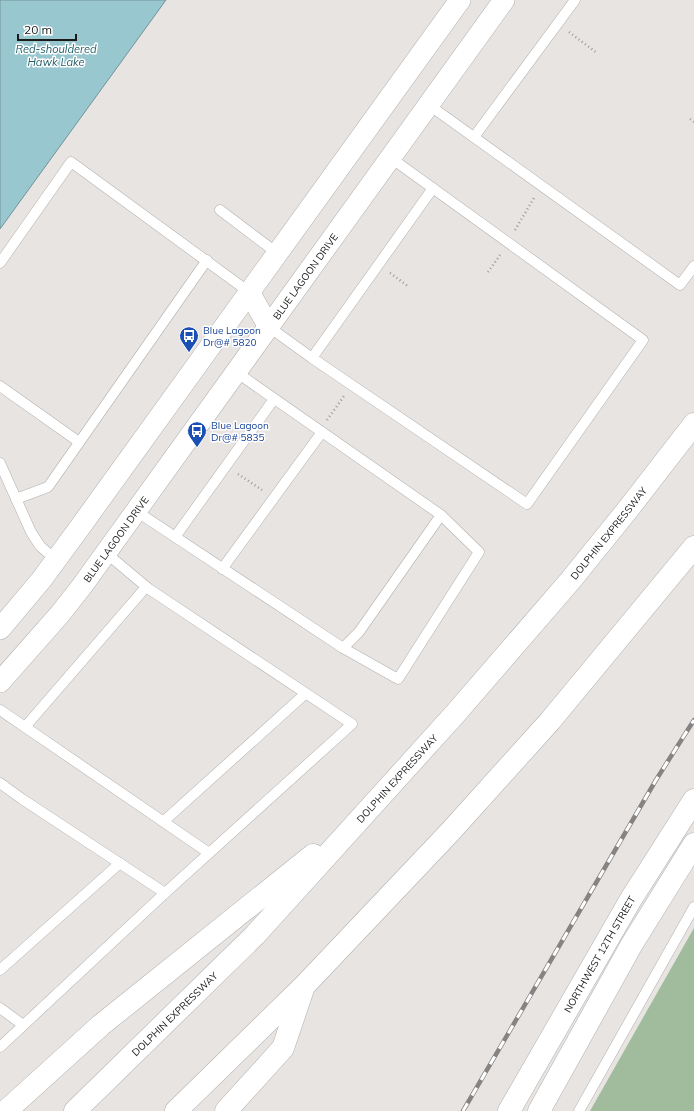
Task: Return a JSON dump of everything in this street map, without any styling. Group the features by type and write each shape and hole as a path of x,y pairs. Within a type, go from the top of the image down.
{"main road":[{"name":"DOLPHIN EXPRESSWAY","path":"75,1111 255,935 366,813 455,714 570,581 694,424"},
{"path":"176,1111 304,986 420,864 515,760 585,679 694,547"},
{"name":"NORTHWEST 12TH STREET","path":"509,1111 631,899 694,800"},
{"path":"6,1111 100,1025 366,813"},
{"path":"540,1111 632,944 694,844"},
{"path":"226,1111 283,1048 304,986"}],"street":[{"path":"0,629 56,560 460,0"},
{"name":"BLUE LAGOON DRIVE","path":"0,682 60,614 106,553 504,0"},
{"path":"249,292 270,327"}],"lane":[{"path":"474,137 575,0"},
{"path":"429,105 680,285 694,266"},
{"path":"270,327 351,385 527,504 643,340 391,158"},
{"path":"0,263 72,162 249,292"},
{"path":"312,358 433,188"},
{"path":"220,210 277,253"},
{"path":"16,499 48,487 207,260"},
{"path":"136,511 344,648 398,679 479,552 440,515 236,372"},
{"path":"0,386 79,442"},
{"path":"175,537 274,399"},
{"path":"222,569 321,431"},
{"path":"0,463 31,532 40,546 56,560"},
{"path":"344,648 359,632 440,515"},
{"path":"0,1047 165,893 352,724 146,587 106,553"},
{"path":"26,727 146,587"},
{"path":"164,821 305,694"},
{"path":"0,710 209,853"},
{"path":"0,783 165,893"},
{"path":"0,970 120,864"},
{"path":"579,1111 694,907"},
{"path":"0,1008 23,1025"}],"path":[{"path":"557,24 597,53"},
{"path":"690,119 694,122"},
{"path":"378,265 409,286"},
{"path":"321,431 351,385"},
{"path":"226,465 273,499"}],"green space":[{"path":"694,928 694,1111 590,1111"}],"water":[{"name":"Red-shouldered Hawk Lake","path":"0,0 166,0 0,229"}],"railway":[{"path":"463,1111 656,780 694,720"}],"place":[{"name":"Blue Lagoon Dr@# 5820","path":"189,353"},
{"name":"Blue Lagoon Dr@# 5835","path":"197,448"}]}
